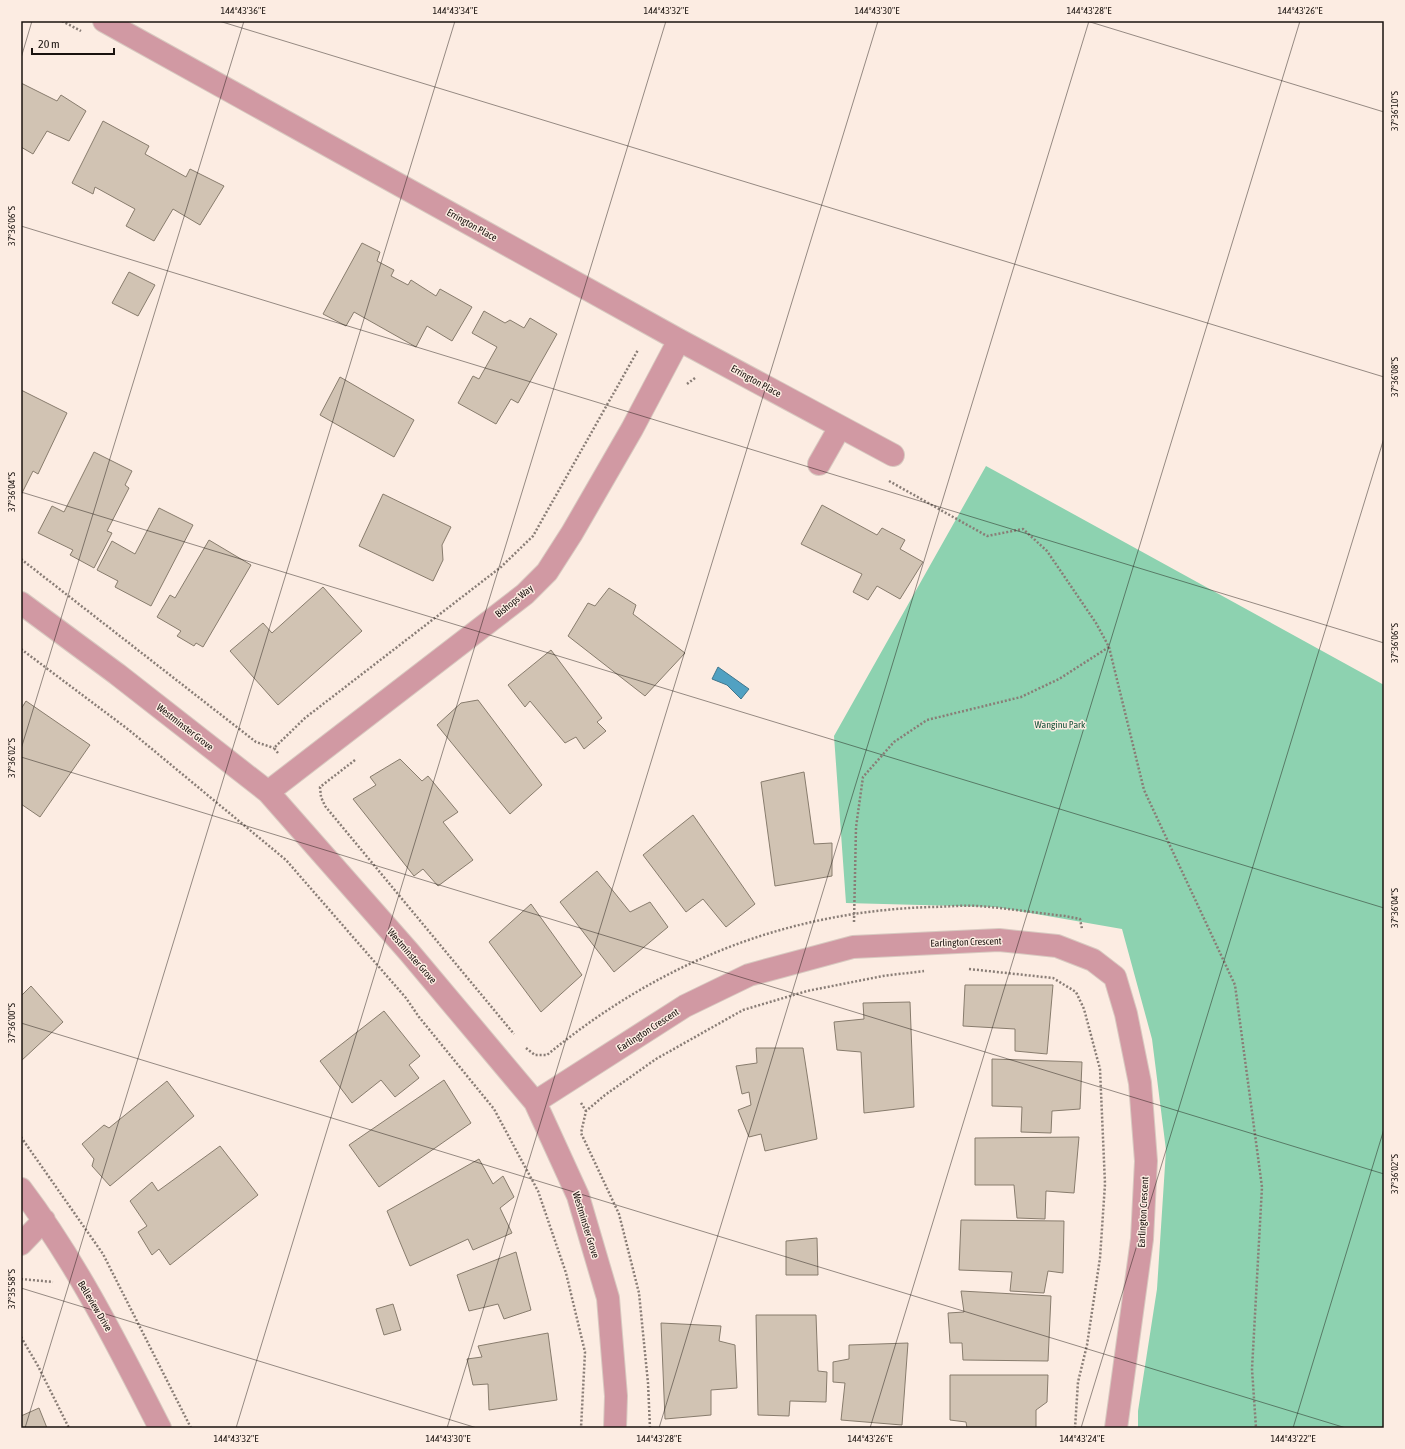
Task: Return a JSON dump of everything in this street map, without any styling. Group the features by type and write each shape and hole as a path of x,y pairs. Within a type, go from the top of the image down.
{"street":[{"name":"Errington Place","path":"104,21 679,340 893,455"},
{"name":"Bishops Way","path":"268,792 525,594 547,572 572,534 632,429 679,340"},
{"path":"819,464 840,427"},
{"name":"Westminster Grove","path":"21,602 117,674 268,792 409,952 535,1102 578,1196 608,1298 616,1396 615,1428"},
{"name":"Earlington Crescent","path":"535,1102 686,1006 749,975 853,948 1000,940 1057,946 1093,960 1115,977 1126,1014 1140,1083 1146,1161 1142,1239 1116,1428"},
{"name":"Belleview Drive","path":"21,1189 44,1220 113,1336 160,1428"},
{"path":"21,1244 44,1220"}],"path":[{"path":"274,748 305,718 501,567 533,536 638,350"},
{"path":"684,388 688,382 698,377"},
{"path":"883,477 987,536 1023,529 1047,552 1096,623 1109,647 1144,790 1235,985 1262,1187 1252,1369 1256,1428"},
{"path":"21,559 256,742 274,748 296,770 320,787 321,797 325,806 517,1038"},
{"path":"853,948 856,827 863,777 894,742 927,720 1021,697 1059,679 1109,647"},
{"path":"21,649 129,730 286,860 406,998 418,1017 494,1109 538,1191 566,1273 585,1352 581,1428"},
{"path":"320,787 358,758"},
{"path":"522,1044 527,1050 535,1055 547,1055 611,1006 670,972 745,940 854,913"},
{"path":"964,968 1053,978 1076,992 1084,1009 1100,1069 1105,1184 1100,1258 1086,1345 1078,1382 1075,1428"},
{"path":"586,1111 605,1095 656,1059 743,1010 806,991 883,976 927,971"},
{"path":"21,1337 38,1366 69,1428"}],"green space":[{"name":"Wanginu Park","path":"986,466 1384,685 1384,1428 1138,1428 1138,1411 1157,1289 1166,1150 1152,1039 1122,929 996,907 846,903 834,736"}],"water":[{"path":"718,667 749,689 741,699 727,685 712,679"}],"building":[{"path":"21,83 57,101 61,95 86,111 69,141 47,131 33,154 21,147"},
{"path":"103,121 149,146 145,154 186,177 190,169 224,186 200,225 173,209 154,241 126,226 135,209 95,187 93,194 72,183"},
{"path":"362,243 380,252 377,261 394,270 391,276 408,285 411,280 436,296 440,289 472,307 452,341 427,326 416,347 354,312 346,326 323,314"},
{"path":"129,272 155,285 138,316 112,303"},
{"path":"484,311 505,323 510,320 524,328 530,318 557,334 518,403 511,399 496,424 458,403 473,376 479,379 497,347 472,333"},
{"path":"340,377 414,420 394,457 320,415"},
{"path":"21,390 67,413 38,474 33,471 21,495"},
{"path":"94,452 132,471 125,485 129,488 107,531 112,533 94,568 70,555 73,550 38,533 52,506 64,512"},
{"path":"383,494 451,527 442,545 443,560 433,581 359,546"},
{"path":"822,505 877,535 882,528 905,540 900,549 923,562 900,599 877,586 868,600 853,592 862,574 801,544"},
{"path":"159,508 193,525 151,606 115,587 118,581 97,570 112,541 135,554"},
{"path":"209,540 251,565 203,647 196,643 194,646 177,636 181,631 157,617 170,595 175,598"},
{"path":"323,587 362,631 278,705 230,651 263,623 272,633"},
{"path":"609,588 636,605 633,614 685,653 645,696 568,636 588,603 595,606"},
{"path":"551,650 602,718 597,722 606,731 584,749 576,737 565,743 530,701 525,707 508,685"},
{"path":"478,700 542,785 510,814 437,725 461,703"},
{"path":"26,701 90,745 40,817 21,804 21,709"},
{"path":"400,759 422,781 428,776 458,812 443,822 473,860 438,886 423,869 414,876 353,799 376,785 370,777"},
{"path":"804,772 814,844 832,843 832,876 775,886 761,782"},
{"path":"693,815 755,904 726,927 703,899 686,912 643,855"},
{"path":"597,871 630,912 650,902 668,927 614,972 560,902"},
{"path":"531,904 582,975 541,1012 489,942"},
{"path":"965,985 1053,985 1047,1054 1015,1051 1015,1029 963,1026"},
{"path":"31,986 63,1022 21,1061 21,996"},
{"path":"910,1002 914,1107 864,1113 861,1052 837,1050 834,1022 864,1019 863,1003"},
{"path":"384,1011 420,1056 409,1065 419,1078 395,1097 381,1080 352,1103 320,1061"},
{"path":"756,1048 803,1048 817,1139 765,1151 761,1134 749,1137 738,1110 751,1105 749,1092 742,1094 736,1066 757,1063"},
{"path":"992,1059 1082,1062 1080,1109 1052,1111 1051,1133 1021,1132 1022,1107 992,1106"},
{"path":"444,1080 471,1123 379,1187 349,1145"},
{"path":"167,1081 194,1116 110,1186 92,1166 94,1159 82,1144 104,1125 109,1128"},
{"path":"1079,1137 1074,1193 1046,1191 1045,1219 1017,1218 1014,1185 975,1185 975,1138"},
{"path":"220,1146 258,1195 170,1265 159,1249 152,1255 138,1232 147,1226 130,1201 152,1182 158,1191"},
{"path":"479,1159 493,1184 503,1176 514,1197 500,1208 512,1233 473,1250 468,1239 410,1266 387,1211"},
{"path":"961,1220 1064,1221 1063,1273 1048,1271 1044,1293 1010,1291 1012,1272 959,1270"},
{"path":"817,1238 818,1275 786,1275 786,1241"},
{"path":"516,1252 531,1310 504,1319 498,1304 469,1311 457,1275"},
{"path":"961,1291 1051,1296 1048,1361 963,1360 962,1343 950,1343 948,1313 964,1312"},
{"path":"393,1304 401,1330 384,1335 376,1309"},
{"path":"756,1315 816,1315 818,1371 827,1372 826,1402 790,1401 789,1416 758,1415"},
{"path":"661,1323 721,1326 719,1341 735,1345 737,1388 711,1390 711,1415 665,1419"},
{"path":"548,1333 557,1400 489,1410 488,1384 473,1385 467,1359 482,1357 478,1346"},
{"path":"908,1343 902,1425 841,1420 845,1383 833,1382 833,1362 849,1359 849,1345"},
{"path":"950,1375 1048,1375 1047,1402 1036,1410 1036,1428 967,1428 966,1422 950,1420"},
{"path":"39,1408 47,1428 21,1428 21,1416"}]}
